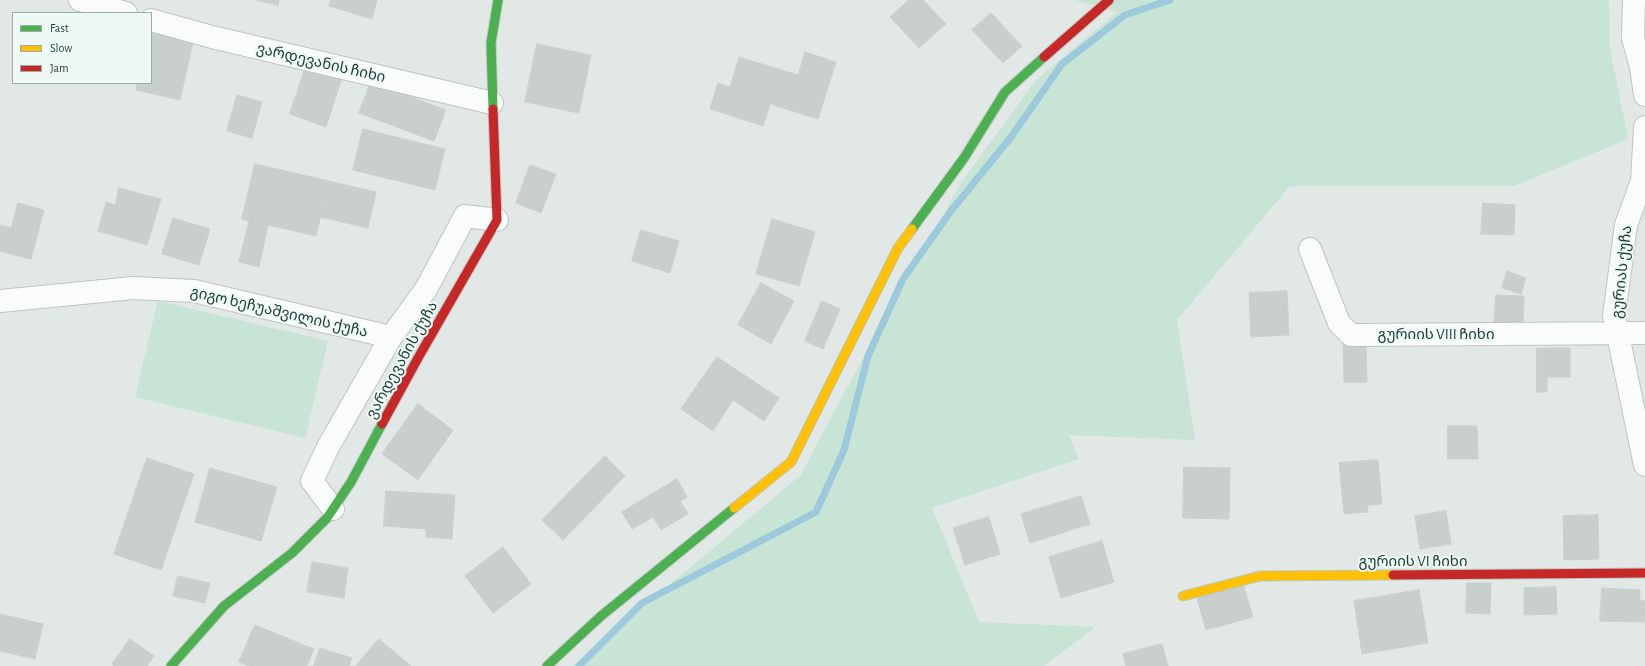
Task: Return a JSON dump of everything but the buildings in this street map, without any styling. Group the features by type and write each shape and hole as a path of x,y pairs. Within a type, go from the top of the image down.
{"street":[{"path":"80,0 122,12"},
{"path":"333,509 312,481 328,447 391,337 426,289 465,216 497,220 491,43 498,0"},
{"path":"547,666 601,616 791,462 898,248 964,158 1005,92 1109,0"},
{"path":"1634,0 1645,95"},
{"name":"ვარდევანის ჩიხი","path":"152,20 212,37 492,103"},
{"name":"გურიას ქუჩა","path":"1645,127 1642,181 1626,224 1614,316 1645,465"},
{"name":"ვარდევანის ქუჩა","path":"171,666 224,606 292,553 327,518 351,482 418,358 497,220"},
{"name":"გურიის VIII ჩიხი","path":"1310,249 1339,323 1350,335 1645,333"},
{"name":"გიგო ხეჩუაშვილის ქუჩა","path":"0,301 133,288 194,291 391,337"},
{"name":"გურიის VI ჩიხი","path":"1183,596 1260,576 1645,573"}],"green space":[{"path":"1075,0 1609,0 1610,49 1628,139 1514,186 1290,186 1177,320 1195,440 1069,435 1079,459 932,508 979,622 1095,627 1044,666 572,666 801,475 833,413 961,183 1036,80 1117,12"},
{"path":"158,301 328,341 305,438 135,397"}],"waterway":[{"path":"579,666 642,603 816,512 844,450 868,356 903,279 951,211 1011,137 1062,64 1125,15 1170,0"}],"traffic: fast":[{"path":"493,109 491,43 498,0"},
{"path":"912,229 964,158 1005,92 1044,57"},
{"path":"171,666 224,606 292,553 327,518 351,482 382,424"},
{"path":"547,666 601,616 734,508"}],"traffic: slow":[{"path":"734,508 791,462 898,248 912,229"},
{"path":"1183,596 1260,576 1393,575"}],"traffic: jam":[{"path":"1044,57 1109,0"},
{"path":"382,424 497,220 493,109"},
{"path":"1393,575 1645,573"}]}
